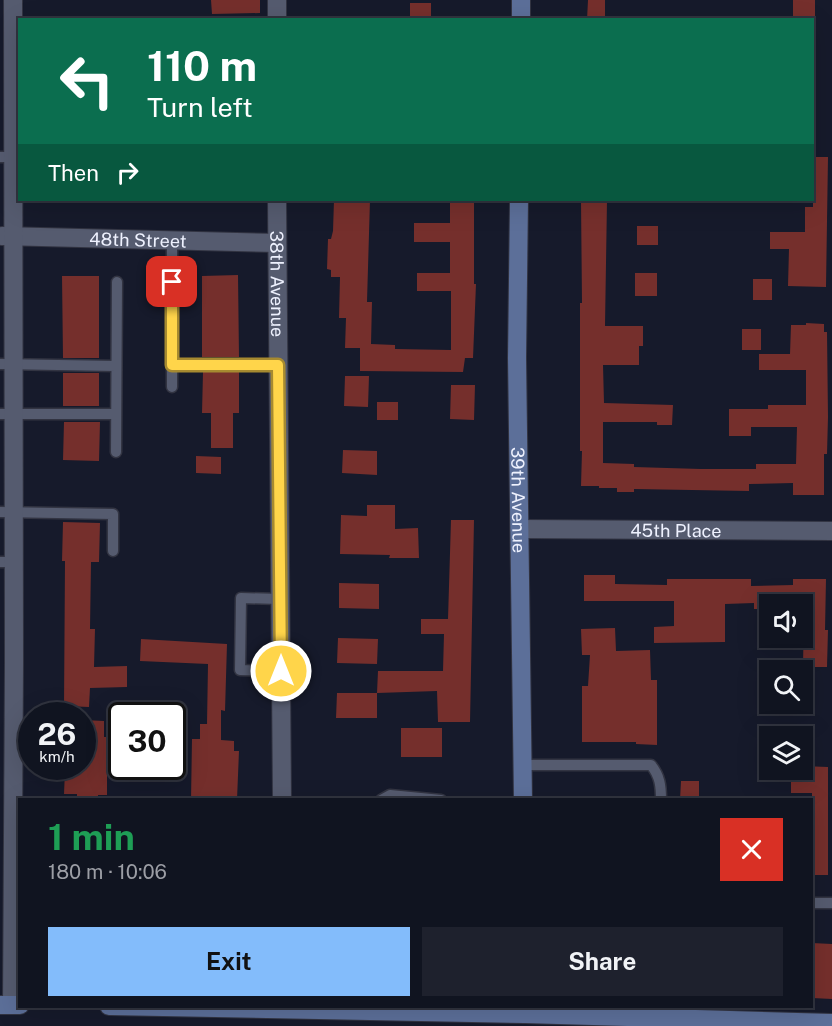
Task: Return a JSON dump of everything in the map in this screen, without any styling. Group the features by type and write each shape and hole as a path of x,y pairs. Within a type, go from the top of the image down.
{"street":[{"path":"10,1005 6,100 13,0"},
{"path":"277,0 277,18"},
{"path":"521,0 521,18"},
{"name":"38th Avenue","path":"277,201 282,798"},
{"name":"39th Avenue","path":"519,201 518,358 523,798"},
{"name":"48th Street","path":"6,236 277,243"},
{"name":"45th Place","path":"520,529 832,531"},
{"path":"284,1008 525,1016 662,1012 832,1023"}],"lane":[{"path":"172,240 172,387"},
{"path":"116,452 117,282"},
{"path":"6,364 116,366"},
{"path":"172,365 278,365"},
{"path":"7,414 115,414"},
{"path":"7,512 113,513 113,551"},
{"path":"280,599 241,598 240,670 281,671"},
{"path":"522,765 651,765 661,785 661,798"},
{"path":"385,798 390,795 421,798"},
{"path":"813,903 832,903"}],"building":[{"path":"211,0 260,0 260,13 212,14"},
{"path":"588,0 605,0 605,18 587,18"},
{"path":"793,0 815,0 815,17 793,17"},
{"path":"410,3 431,3 431,18 410,18"},
{"path":"814,157 828,157 826,287 788,286 789,249 770,249 770,232 805,232 805,207 813,207"},
{"path":"334,201 370,201 367,302 372,302 371,344 395,345 395,349 451,350 451,291 417,291 417,273 450,273 450,242 414,242 414,223 450,223 450,201 474,201 474,284 476,284 473,358 465,358 463,372 360,371 360,348 345,348 346,318 339,318 340,277 331,277 331,270 327,269 328,239 331,239"},
{"path":"581,201 607,201 605,326 643,326 643,346 639,346 639,365 603,365 604,403 673,405 672,425 657,425 657,422 603,422 603,463 634,464 634,467 701,469 756,469 756,464 796,464 797,427 751,427 751,436 729,436 729,409 768,409 768,405 806,405 806,370 759,370 759,354 790,354 791,325 824,324 824,332 827,332 828,417 827,454 824,454 824,495 793,495 793,483 749,484 749,491 634,489 634,492 617,492 617,488 581,486"},
{"path":"637,226 658,226 658,245 637,245"},
{"path":"635,273 657,273 657,296 635,296"},
{"path":"238,275 239,357 202,357 202,276"},
{"path":"62,276 99,276 99,358 63,358"},
{"path":"753,279 772,279 772,300 753,300"},
{"path":"742,329 761,329 761,350 742,350"},
{"path":"203,372 239,372 239,413 233,413 233,448 211,448 211,413 202,413"},
{"path":"63,373 99,373 99,406 63,406"},
{"path":"345,376 369,376 368,407 344,406"},
{"path":"451,385 475,385 474,420 450,419"},
{"path":"377,402 398,402 398,420 377,420"},
{"path":"64,422 100,422 99,461 63,460"},
{"path":"343,450 377,451 377,475 342,473"},
{"path":"196,456 221,457 221,474 196,473"},
{"path":"367,505 395,505 395,529 418,528 419,558 340,554 341,515 367,516"},
{"path":"451,520 474,520 470,722 438,722 437,691 377,693 378,671 443,671 444,634 421,634 421,619 448,619"},
{"path":"63,522 100,523 99,562 91,562 90,629 95,629 94,667 127,666 127,687 90,688 89,702 64,702 65,561 62,561"},
{"path":"584,575 615,575 615,584 667,585 667,579 751,579 751,586 793,585 793,579 826,579 827,667 813,667 813,660 803,660 803,648 813,648 813,594 759,594 759,609 754,609 754,603 725,604 725,642 654,643 654,627 674,626 674,601 584,601"},
{"path":"339,583 379,584 379,609 339,608"},
{"path":"615,628 616,651 650,650 651,680 657,680 657,745 636,744 636,742 582,742 582,686 588,686 590,655 582,655 581,629"},
{"path":"338,638 378,639 377,664 337,663"},
{"path":"141,639 227,644 225,711 221,710 221,740 234,741 234,751 239,751 237,798 191,798 192,739 200,739 200,724 207,724 208,664 140,661"},
{"path":"337,693 377,693 377,718 336,718"},
{"path":"96,721 104,721 104,737 108,737 107,795 98,795 98,798 77,798 77,794 64,794 65,780 96,780"},
{"path":"401,728 442,728 442,757 401,757"},
{"path":"813,766 828,767 828,875 813,875 812,793 791,793 791,780 813,780"},
{"path":"681,781 699,781 699,798 680,798"},
{"path":"813,943 832,944 832,999 813,998"}],"route":[{"path":"172,282 172,365 278,365 281,671"}]}
